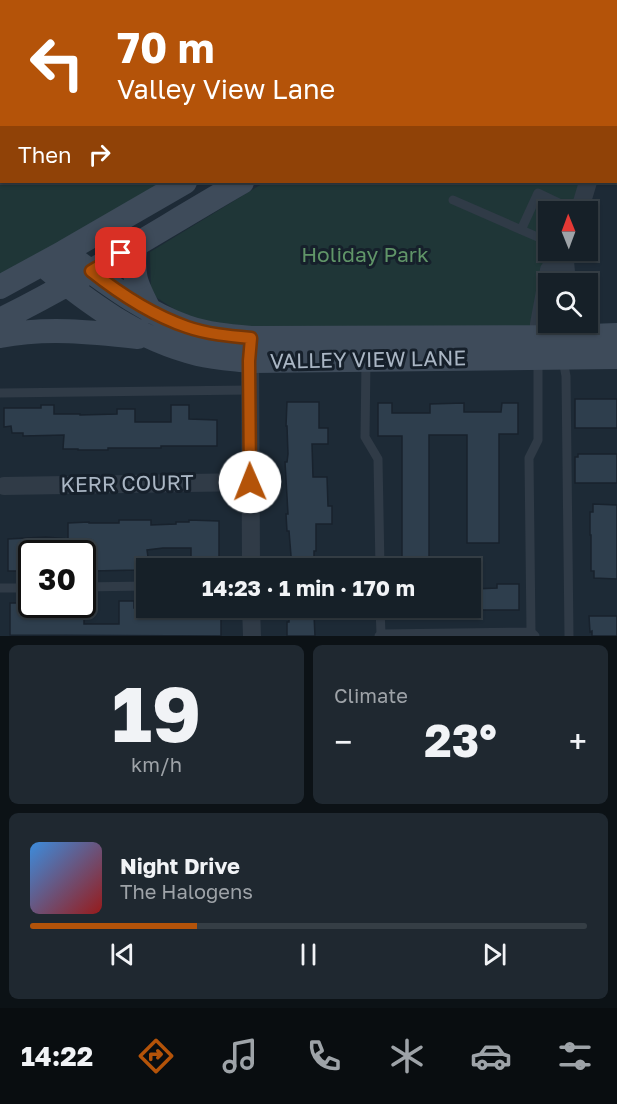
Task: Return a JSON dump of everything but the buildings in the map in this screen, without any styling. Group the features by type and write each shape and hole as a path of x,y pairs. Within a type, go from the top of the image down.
{"main road":[{"path":"0,287 182,183"},
{"path":"0,320 91,271 240,183"},
{"path":"136,243 133,260 134,272 137,286 150,310"},
{"name":"VALLEY VIEW LANE","path":"64,252 108,284 150,310 187,327 229,336 250,349 366,361 617,335"},
{"name":"VALLEY VIEW LANE","path":"42,264 66,285 117,320 157,340 198,354 250,349 552,342 617,357"},
{"path":"0,336 50,330 91,332 157,340"}],"street":[{"path":"582,201 588,183"},
{"path":"552,342 542,306 549,270 555,261"},
{"path":"250,349 251,558"},
{"name":"KERR COURT","path":"4,486 250,482"},
{"path":"251,618 252,636"}],"lane":[{"path":"521,230 538,193 555,201"},
{"path":"453,200 538,237"},
{"path":"380,618 380,635 533,634 529,458 538,440 552,342"},
{"path":"552,342 566,376 569,636"},
{"path":"366,361 365,437 378,459 380,558"},
{"path":"0,393 249,390"},
{"path":"96,587 136,586"},
{"path":"0,588 18,588"}],"green space":[{"path":"0,183 160,183 37,257 0,274"},
{"name":"Holiday Park","path":"263,183 580,183 573,201 538,201 538,261 545,261 540,273 538,273 533,327 230,328 188,318 151,294 150,252"}],"route":[{"path":"121,253 91,271 130,299 187,327 209,333 251,338 249,361 250,482"}]}
